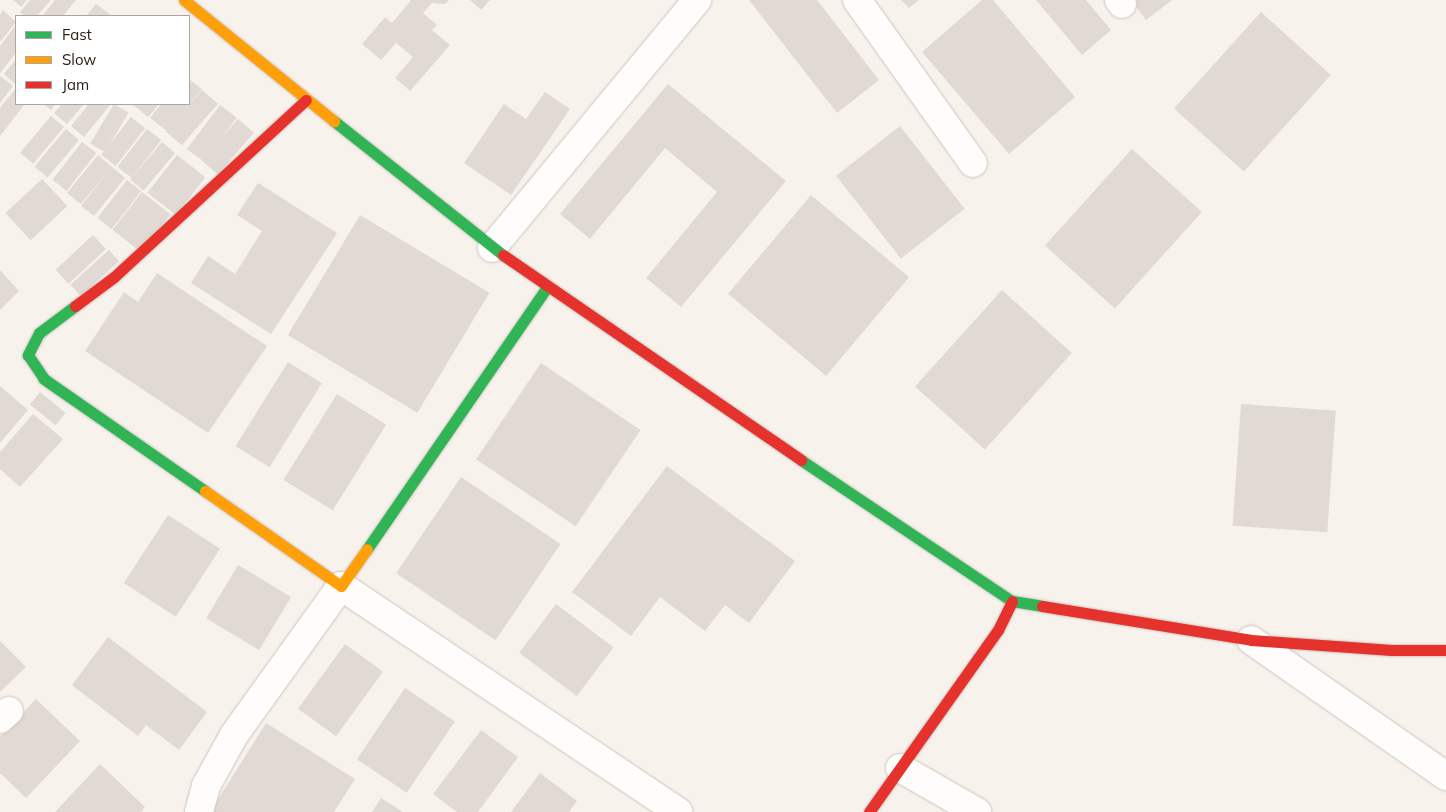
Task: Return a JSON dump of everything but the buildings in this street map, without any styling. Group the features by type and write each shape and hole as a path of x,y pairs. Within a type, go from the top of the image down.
{"street":[{"path":"184,0 492,248 942,557 1012,601 1250,640 1392,650 1446,650"},
{"path":"492,248 697,0"},
{"path":"857,0 973,163"},
{"path":"306,100 114,277 39,333 28,355 44,379 341,586 678,812"},
{"path":"199,812 206,786 234,735 341,586 548,286"},
{"path":"869,812 998,630 1012,601"},
{"path":"1250,640 1446,776"},
{"path":"900,768 977,812"}],"traffic: fast":[{"path":"334,121 503,255"},
{"path":"367,549 548,286"},
{"path":"75,306 39,333 28,355 44,379 205,491"},
{"path":"801,460 1012,601 1042,606"}],"traffic: slow":[{"path":"184,0 334,121"},
{"path":"205,491 341,586 367,549"}],"traffic: jam":[{"path":"75,306 114,277 306,100"},
{"path":"503,255 801,460"},
{"path":"869,812 998,630 1012,601"},
{"path":"1042,606 1251,640 1392,650 1446,650"}]}
